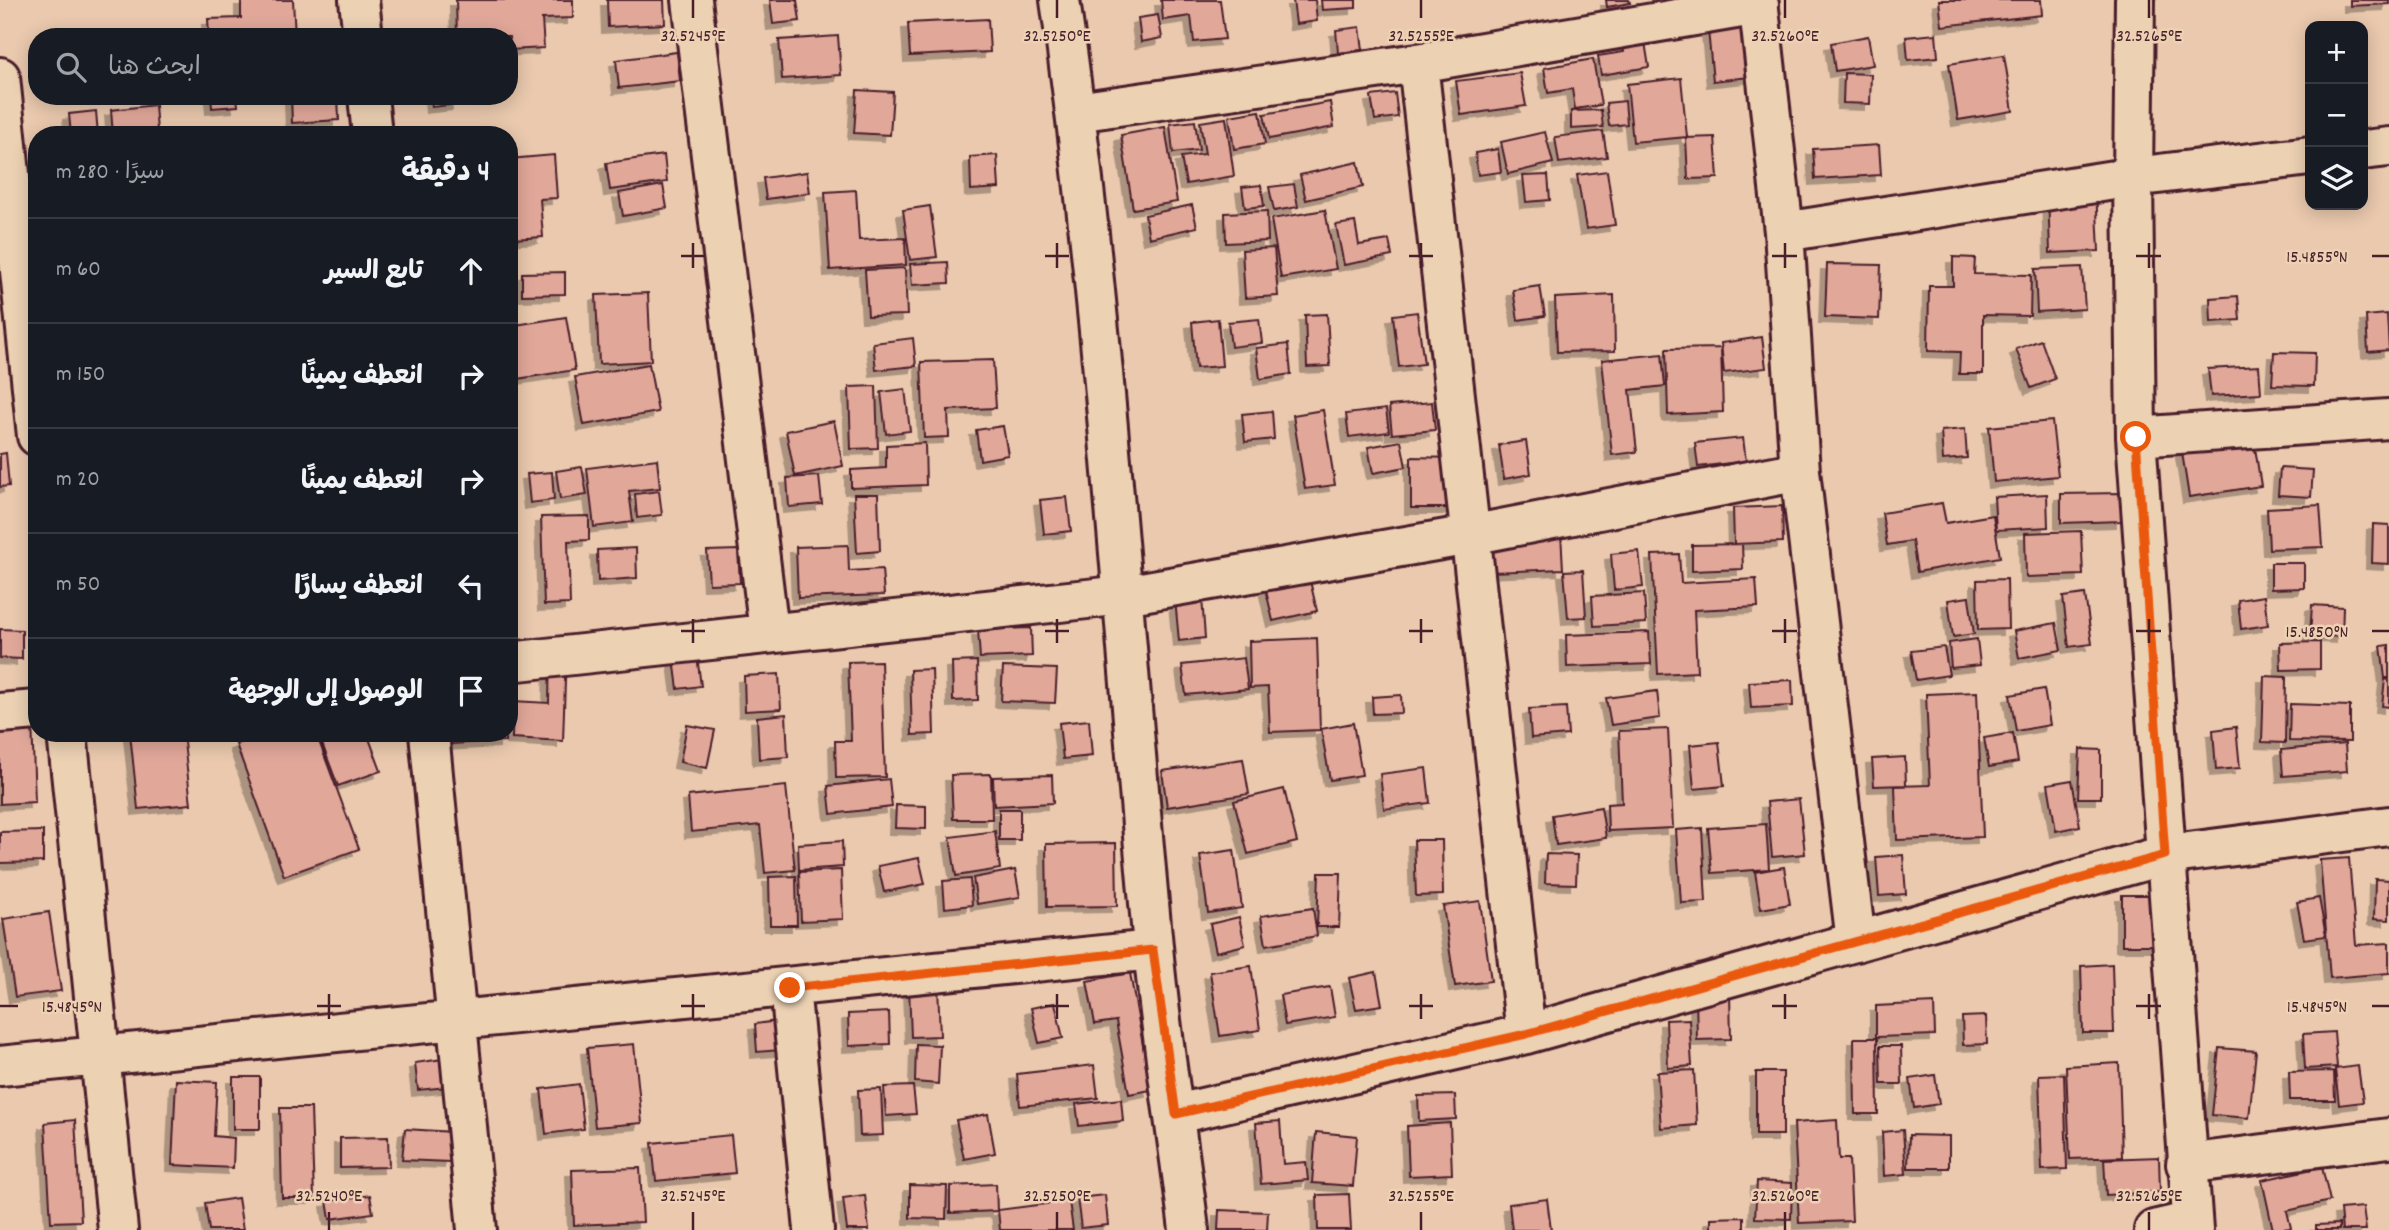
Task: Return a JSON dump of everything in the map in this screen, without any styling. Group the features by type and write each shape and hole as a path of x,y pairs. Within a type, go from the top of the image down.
{"street":[{"path":"359,0 361,28"},
{"path":"692,0 769,632"},
{"path":"1060,0 1076,112 1125,595 1153,950 1189,1230"},
{"path":"2135,0 2133,177 2136,437 2186,1164 2193,1226 2154,1230"},
{"path":"1076,112 1418,63 1758,2 1784,232 1800,471 1856,942"},
{"path":"1418,63 1526,1034"},
{"path":"0,77 28,349"},
{"path":"369,105 371,126"},
{"path":"2368,149 2389,146"},
{"path":"1784,232 2133,177 2305,157"},
{"path":"2136,437 2389,419"},
{"path":"518,661 1125,595 1469,535 1800,471"},
{"path":"0,713 28,711"},
{"path":"68,742 118,1230"},
{"path":"430,742 477,1230"},
{"path":"1176,1114 1526,1034 2165,855 2389,826"},
{"path":"0,1066 456,1018 790,988 1153,950"},
{"path":"790,988 814,1230"},
{"path":"2186,1164 2389,1139"}],"building":[{"path":"241,0 293,0 295,28 208,28 208,19 241,18"},
{"path":"456,0 573,0 573,18 542,19 544,48 518,49 518,28 457,28"},
{"path":"607,0 664,0 665,24 608,27"},
{"path":"770,0 797,0 800,21 773,24"},
{"path":"1161,0 1220,0 1225,39 1194,42 1191,16 1163,20"},
{"path":"1293,0 1315,0 1317,21 1296,24"},
{"path":"1321,0 1356,0 1356,8 1322,10"},
{"path":"1606,0 1629,0 1630,3 1607,7"},
{"path":"1939,0 2041,0 2042,15 1942,26"},
{"path":"2350,0 2389,0 2389,4 2350,6"},
{"path":"1158,15 1162,38 1141,42 1138,18"},
{"path":"988,19 990,52 910,56 908,23"},
{"path":"1744,26 1750,77 1713,81 1708,30"},
{"path":"1360,27 1363,50 1338,53 1336,30"},
{"path":"1936,34 1938,57 1908,60 1906,37"},
{"path":"838,36 841,75 782,79 779,40"},
{"path":"1644,36 1649,67 1601,75 1598,56 1624,52 1622,39"},
{"path":"1868,36 1873,65 1835,71 1831,43"},
{"path":"677,52 680,81 619,88 616,60"},
{"path":"2004,55 2013,111 1958,120 1949,64"},
{"path":"1593,59 1601,105 1575,109 1572,89 1548,93 1544,68"},
{"path":"1520,73 1526,106 1461,115 1456,81"},
{"path":"1844,73 1871,74 1870,104 1843,103"},
{"path":"1681,78 1687,137 1633,142 1627,84"},
{"path":"857,90 893,92 890,135 854,133"},
{"path":"1395,93 1398,117 1375,120 1371,96"},
{"path":"1625,101 1627,124 1609,126 1606,103"},
{"path":"1330,102 1334,127 1269,139 1264,114"},
{"path":"155,105 157,126 112,126 111,110"},
{"path":"212,105 238,106 212,108"},
{"path":"291,105 338,105 339,120 292,123"},
{"path":"1601,110 1603,127 1571,129 1571,111"},
{"path":"96,111 97,126 70,126 69,114"},
{"path":"1260,111 1265,144 1234,149 1229,116"},
{"path":"1226,118 1234,176 1186,184 1181,157 1205,154 1200,122"},
{"path":"1195,121 1199,150 1173,153 1170,124"},
{"path":"1165,127 1177,202 1133,209 1121,135"},
{"path":"1603,131 1607,157 1559,163 1555,137"},
{"path":"1545,132 1553,163 1508,174 1501,142"},
{"path":"1715,137 1718,178 1688,179 1686,138"},
{"path":"1879,145 1881,175 1815,179 1813,149"},
{"path":"1498,149 1501,172 1478,175 1475,153"},
{"path":"554,155 557,198 540,199 543,237 518,239 518,158"},
{"path":"664,155 667,182 610,190 606,163"},
{"path":"997,155 999,188 971,190 970,157"},
{"path":"1358,162 1363,187 1306,200 1300,175"},
{"path":"1607,171 1615,225 1586,229 1577,175"},
{"path":"807,172 810,193 766,199 763,178"},
{"path":"1548,175 1550,200 1526,202 1523,176"},
{"path":"1294,184 1298,207 1274,211 1269,187"},
{"path":"663,185 667,208 623,216 619,193"},
{"path":"1261,185 1264,206 1245,208 1242,187"},
{"path":"856,190 859,240 905,238 906,265 830,270 825,192"},
{"path":"2096,190 2099,251 2050,253 2048,191"},
{"path":"1192,205 1197,227 1149,238 1145,215"},
{"path":"930,206 937,257 910,260 903,210"},
{"path":"1325,210 1336,269 1281,278 1271,219"},
{"path":"1267,211 1268,241 1226,243 1225,213"},
{"path":"1355,222 1359,245 1389,240 1392,256 1344,265 1336,225"},
{"path":"1274,248 1278,296 1245,298 1242,250"},
{"path":"1953,257 1975,258 1974,274 2031,275 2030,316 1983,315 1983,374 1959,374 1960,352 1928,351 1929,286 1953,286"},
{"path":"948,262 949,283 912,285 910,264"},
{"path":"1827,264 1881,265 1879,319 1825,317"},
{"path":"2082,267 2085,309 2037,312 2035,269"},
{"path":"905,268 907,315 868,316 865,270"},
{"path":"565,272 565,294 522,295 522,273"},
{"path":"1540,286 1545,316 1518,320 1513,290"},
{"path":"648,293 651,361 599,364 596,295"},
{"path":"1614,295 1615,351 1557,352 1555,298"},
{"path":"2238,296 2240,320 2211,322 2210,298"},
{"path":"1417,312 1424,364 1399,367 1393,315"},
{"path":"1327,314 1330,366 1307,367 1305,315"},
{"path":"2387,314 2389,350 2368,352 2366,316"},
{"path":"566,317 575,370 518,379 518,325"},
{"path":"1218,319 1222,366 1196,368 1192,322"},
{"path":"1259,319 1262,343 1231,347 1228,322"},
{"path":"1762,337 1766,368 1724,373 1721,343"},
{"path":"913,338 916,366 876,370 873,343"},
{"path":"2041,340 2055,379 2031,388 2016,349"},
{"path":"1288,344 1291,374 1260,379 1256,348"},
{"path":"1721,348 1723,412 1668,415 1666,349"},
{"path":"2274,352 2315,353 2314,386 2272,385"},
{"path":"1662,354 1665,386 1630,390 1637,452 1612,455 1602,360"},
{"path":"993,360 996,408 948,410 949,437 924,438 921,362"},
{"path":"649,364 658,412 584,425 575,377"},
{"path":"2259,366 2261,393 2211,396 2208,369"},
{"path":"876,386 878,448 851,449 849,387"},
{"path":"905,389 910,431 886,434 881,392"},
{"path":"1432,402 1435,430 1392,434 1389,406"},
{"path":"1386,409 1389,432 1349,437 1346,414"},
{"path":"1323,410 1335,485 1305,489 1293,415"},
{"path":"1272,411 1274,439 1245,442 1242,414"},
{"path":"834,421 843,466 795,476 786,431"},
{"path":"2052,421 2058,476 1994,482 1989,427"},
{"path":"1003,426 1008,455 980,460 976,430"},
{"path":"1965,429 1967,458 1943,460 1941,431"},
{"path":"2253,435 2261,486 2189,497 2181,446"},
{"path":"1743,438 1746,461 1698,467 1695,443"},
{"path":"1401,441 1406,467 1373,473 1368,447"},
{"path":"1526,441 1531,474 1504,479 1499,445"},
{"path":"925,443 926,485 851,488 851,470 886,468 886,445"},
{"path":"6,453 9,486 0,487 0,454"},
{"path":"1411,457 1456,458 1456,508 1411,508"},
{"path":"657,459 660,488 629,491 633,522 594,527 587,468"},
{"path":"582,467 587,495 560,499 556,471"},
{"path":"2280,468 2313,470 2311,497 2278,495"},
{"path":"552,472 554,500 530,503 527,474"},
{"path":"819,476 822,504 789,507 787,478"},
{"path":"659,491 662,515 637,518 635,494"},
{"path":"2121,493 2122,521 2061,523 2061,494"},
{"path":"854,494 878,494 880,551 857,553"},
{"path":"2047,494 2048,527 1996,530 1994,497"},
{"path":"1067,497 1071,531 1044,534 1040,500"},
{"path":"1942,503 1946,523 1993,515 2000,557 1917,572 1912,541 1887,545 1882,513"},
{"path":"2320,505 2323,547 2269,549 2267,508"},
{"path":"1782,506 1783,542 1734,544 1733,508"},
{"path":"589,516 589,540 568,541 570,604 544,605 541,517"},
{"path":"2373,524 2389,525 2389,564 2372,563"},
{"path":"2081,531 2083,575 2026,577 2025,533"},
{"path":"1561,533 1563,569 1493,572 1491,536"},
{"path":"1742,544 1743,569 1692,571 1692,545"},
{"path":"848,545 849,571 882,569 884,595 798,598 796,547"},
{"path":"636,548 637,578 598,581 597,550"},
{"path":"738,550 740,583 709,584 707,551"},
{"path":"1639,551 1643,587 1614,590 1611,554"},
{"path":"1679,554 1681,583 1756,579 1758,607 1694,610 1697,672 1658,674 1652,555"},
{"path":"2271,563 2304,563 2304,588 2271,589"},
{"path":"1583,570 1586,617 1568,618 1564,571"},
{"path":"1308,572 1317,611 1273,621 1264,582"},
{"path":"2007,579 2008,629 1978,630 1977,580"},
{"path":"1644,593 1646,623 1594,626 1592,596"},
{"path":"2085,594 2092,644 2069,647 2063,597"},
{"path":"2264,596 2268,625 2241,629 2238,600"},
{"path":"1202,597 1205,638 1179,641 1175,599"},
{"path":"1969,597 1974,634 1953,637 1948,600"},
{"path":"2312,605 2343,607 2342,637 2310,635"},
{"path":"2056,623 2061,650 2019,658 2014,631"},
{"path":"1031,628 1032,656 980,658 978,630"},
{"path":"0,629 22,630 22,659 0,658"},
{"path":"1649,632 1651,664 1567,667 1566,635"},
{"path":"1317,638 1320,730 1270,732 1268,687 1250,688 1249,641"},
{"path":"1977,639 1980,665 1951,668 1949,643"},
{"path":"2320,642 2320,669 2281,670 2280,643"},
{"path":"2389,645 2389,678 2385,678 2381,646"},
{"path":"1944,647 1949,675 1916,680 1911,651"},
{"path":"550,650 566,651 563,741 518,738 518,701 549,703"},
{"path":"697,656 701,686 678,689 674,659"},
{"path":"1244,658 1248,689 1186,695 1182,665"},
{"path":"881,661 885,777 836,778 835,741 851,741 848,662"},
{"path":"977,661 978,700 953,701 952,662"},
{"path":"1003,667 1057,669 1055,703 1001,701"},
{"path":"932,669 934,734 912,735 910,670"},
{"path":"779,674 781,709 745,711 744,676"},
{"path":"2264,676 2286,677 2285,743 2262,742"},
{"path":"2385,679 2389,680 2389,707 2382,706"},
{"path":"1792,680 1793,706 1751,708 1749,682"},
{"path":"2044,689 2050,725 2016,731 2010,695"},
{"path":"1657,691 1660,718 1611,725 1606,698"},
{"path":"1977,692 1983,837 1897,840 1895,786 1930,785 1926,694"},
{"path":"1401,695 1402,713 1373,714 1372,697"},
{"path":"2290,704 2350,706 2350,742 2289,741"},
{"path":"1566,707 1568,735 1531,738 1529,709"},
{"path":"786,714 788,757 759,759 757,717"},
{"path":"28,720 28,742 33,742 35,802 0,804 0,722"},
{"path":"1089,720 1092,756 1063,759 1059,723"},
{"path":"1353,723 1362,775 1330,780 1321,729"},
{"path":"687,725 715,730 707,768 680,762"},
{"path":"2236,727 2240,768 2216,770 2213,730"},
{"path":"1668,729 1673,828 1608,831 1607,804 1622,803 1619,731"},
{"path":"2013,733 2018,762 1989,767 1984,738"},
{"path":"131,742 184,742 191,804 138,809"},
{"path":"319,742 359,849 284,876 236,744"},
{"path":"321,742 370,742 381,771 338,786"},
{"path":"451,742 487,742 451,744"},
{"path":"1719,742 1724,786 1694,789 1690,745"},
{"path":"2345,744 2347,771 2283,776 2281,750"},
{"path":"2080,749 2101,750 2101,798 2078,798"},
{"path":"1905,757 1906,785 1874,786 1872,759"},
{"path":"1243,759 1249,794 1167,807 1162,771"},
{"path":"1426,768 1430,803 1384,809 1380,774"},
{"path":"991,774 992,819 953,819 951,775"},
{"path":"1052,775 1053,803 994,806 993,777"},
{"path":"889,779 892,807 831,814 828,786"},
{"path":"2072,780 2080,826 2056,831 2048,784"},
{"path":"786,786 795,870 765,873 760,825 691,832 688,796"},
{"path":"1284,789 1297,842 1248,854 1234,801"},
{"path":"1799,799 1805,854 1772,857 1767,802"},
{"path":"896,805 926,806 926,829 895,828"},
{"path":"1601,807 1606,838 1556,845 1552,815"},
{"path":"999,809 1020,809 1020,840 999,840"},
{"path":"1766,824 1769,869 1712,873 1708,828"},
{"path":"1702,828 1706,902 1681,903 1676,830"},
{"path":"43,831 43,862 0,863 0,832"},
{"path":"995,831 1000,869 956,876 950,837"},
{"path":"1414,840 1442,840 1443,895 1416,896"},
{"path":"842,841 843,867 799,870 798,844"},
{"path":"1116,843 1117,906 1047,907 1046,844"},
{"path":"1234,850 1242,908 1208,913 1200,855"},
{"path":"1546,854 1577,855 1576,884 1545,883"},
{"path":"1903,855 1906,894 1879,896 1876,857"},
{"path":"919,858 925,884 884,892 878,866"},
{"path":"2349,858 2356,945 2389,943 2389,973 2330,978 2320,860"},
{"path":"1784,867 1790,904 1761,909 1755,872"},
{"path":"841,870 843,919 801,921 799,872"},
{"path":"1015,870 1020,897 977,904 973,878"},
{"path":"1319,873 1341,873 1339,927 1317,927"},
{"path":"796,876 797,925 770,925 769,877"},
{"path":"970,879 972,905 945,908 943,881"},
{"path":"2375,879 2389,880 2389,920 2374,919"},
{"path":"2122,895 2160,895 2161,945 2122,945"},
{"path":"2319,898 2326,936 2304,939 2297,902"},
{"path":"1480,901 1491,981 1455,986 1443,906"},
{"path":"1313,908 1317,936 1266,945 1261,916"},
{"path":"49,912 61,991 15,997 3,919"},
{"path":"1239,917 1245,945 1216,952 1210,924"},
{"path":"2112,964 2114,1033 2083,1033 2081,966"},
{"path":"1251,966 1260,1030 1220,1036 1210,972"},
{"path":"1376,972 1382,1005 1356,1009 1349,978"},
{"path":"1130,973 1151,1090 1129,1094 1116,1021 1095,1024 1087,981"},
{"path":"938,985 940,1036 911,1037 909,987"},
{"path":"1330,987 1335,1017 1285,1025 1280,995"},
{"path":"1730,994 1731,1039 1697,1040 1696,995"},
{"path":"1055,1003 1063,1038 1039,1043 1031,1008"},
{"path":"1934,1003 1935,1035 1876,1037 1876,1006"},
{"path":"889,1012 890,1044 849,1046 848,1014"},
{"path":"1986,1016 1987,1044 1963,1045 1962,1017"},
{"path":"1689,1019 1692,1066 1668,1068 1666,1020"},
{"path":"778,1021 780,1050 757,1052 755,1024"},
{"path":"2334,1032 2337,1067 2305,1069 2303,1034"},
{"path":"1854,1038 1877,1038 1878,1114 1855,1114"},
{"path":"634,1044 642,1123 595,1127 587,1048"},
{"path":"916,1044 940,1045 938,1084 915,1082"},
{"path":"1880,1046 1901,1046 1902,1084 1881,1084"},
{"path":"2219,1048 2256,1051 2249,1118 2212,1115"},
{"path":"443,1059 447,1087 418,1090 415,1063"},
{"path":"2119,1063 2122,1157 2070,1159 2066,1066"},
{"path":"1094,1065 1098,1098 1020,1106 1017,1074"},
{"path":"2358,1066 2363,1102 2339,1105 2335,1069"},
{"path":"1694,1070 1697,1125 1661,1128 1657,1072"},
{"path":"2334,1071 2335,1100 2290,1100 2289,1072"},
{"path":"1756,1072 1783,1072 1783,1135 1756,1135"},
{"path":"2064,1074 2067,1169 2042,1170 2039,1075"},
{"path":"1935,1075 1939,1104 1914,1108 1910,1079"},
{"path":"233,1077 260,1077 260,1129 233,1129"},
{"path":"176,1080 217,1082 214,1136 234,1138 233,1168 172,1165"},
{"path":"579,1084 584,1129 546,1134 541,1089"},
{"path":"913,1086 916,1114 886,1116 884,1087"},
{"path":"881,1089 883,1135 860,1136 858,1090"},
{"path":"1455,1095 1456,1119 1419,1121 1418,1096"},
{"path":"1121,1099 1123,1121 1079,1126 1076,1104"},
{"path":"280,1108 311,1108 314,1198 282,1198"},
{"path":"988,1114 995,1153 964,1159 956,1120"},
{"path":"75,1120 81,1221 51,1222 45,1123"},
{"path":"1837,1120 1839,1159 1849,1159 1852,1221 1799,1223 1794,1123"},
{"path":"1280,1121 1283,1164 1306,1162 1308,1180 1261,1184 1256,1123"},
{"path":"1450,1123 1452,1174 1409,1176 1407,1126"},
{"path":"405,1129 453,1132 450,1162 402,1160"},
{"path":"1903,1130 1906,1174 1884,1176 1882,1132"},
{"path":"1316,1132 1357,1136 1353,1186 1312,1183"},
{"path":"731,1135 735,1173 656,1181 652,1143"},
{"path":"1909,1135 1949,1136 1949,1168 1908,1168"},
{"path":"388,1137 389,1167 340,1168 340,1138"},
{"path":"2159,1157 2160,1192 2106,1195 2104,1159"},
{"path":"2322,1167 2330,1201 2287,1211 2291,1228 2273,1230 2262,1180"},
{"path":"640,1168 643,1222 574,1225 572,1170"},
{"path":"1757,1181 1792,1183 1791,1219 1755,1218"},
{"path":"996,1184 997,1211 950,1213 950,1186"},
{"path":"910,1185 947,1186 946,1219 910,1218"},
{"path":"1349,1194 1351,1230 1318,1230 1317,1195"},
{"path":"370,1195 373,1213 330,1219 327,1201"},
{"path":"865,1195 869,1230 847,1230 843,1198"},
{"path":"1105,1195 1108,1225 1081,1228 1077,1198"},
{"path":"238,1198 243,1230 209,1230 205,1203"},
{"path":"1547,1199 1551,1230 1512,1230 1509,1204"},
{"path":"1069,1201 1073,1230 1000,1230 998,1210"},
{"path":"2363,1207 2366,1230 2342,1230 2340,1209"},
{"path":"1219,1210 1268,1212 1267,1230 1218,1230"},
{"path":"1744,1217 1744,1230 1711,1230 1711,1218"},
{"path":"2339,1224 2339,1230 2316,1230 2316,1225"}],"route":[{"path":"790,988 1153,950 1176,1114 1526,1034 2165,855 2136,437"}]}
